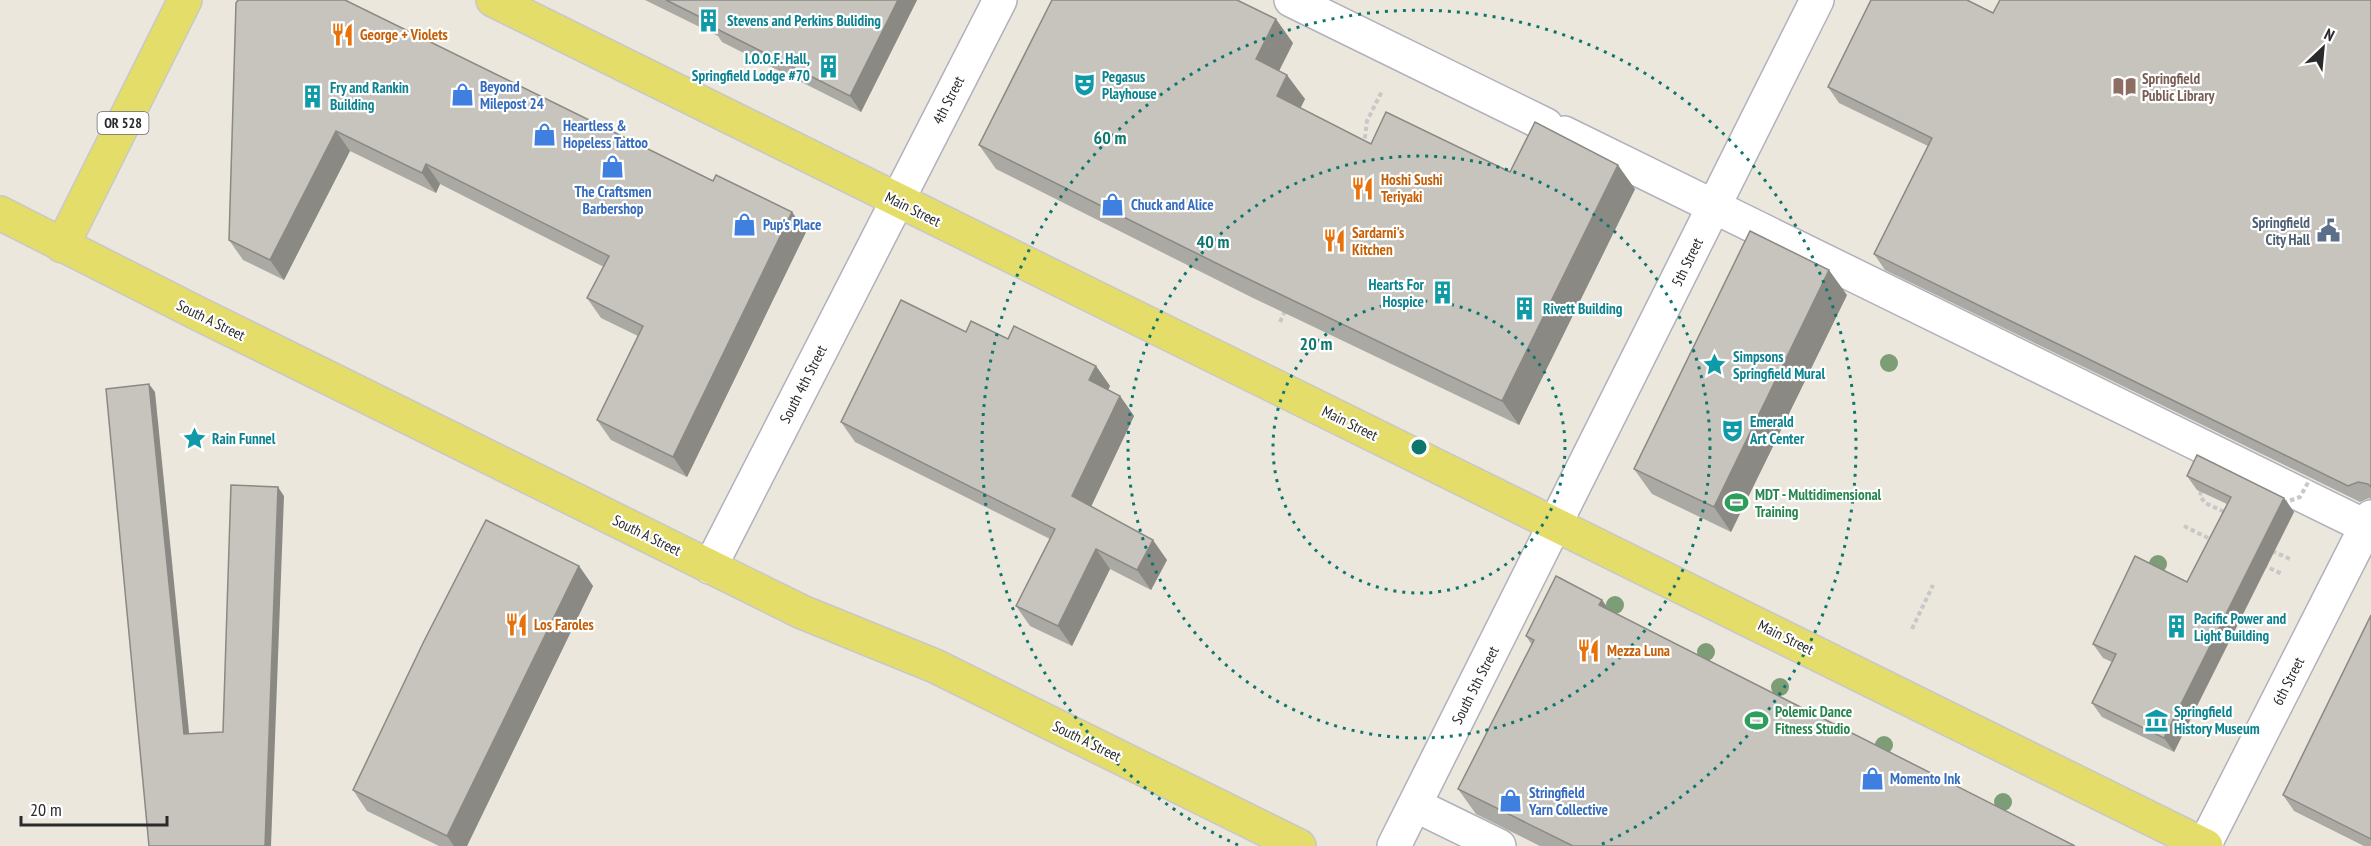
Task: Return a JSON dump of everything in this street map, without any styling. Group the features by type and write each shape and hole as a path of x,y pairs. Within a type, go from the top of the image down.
{"main road":[{"name":"OR 528","path":"62,246 185,0"},
{"name":"Main Street","path":"493,0 2205,846"},
{"name":"South A Street","path":"0,213 62,246 802,612 935,666 1299,846"}],"street":[{"name":"4th Street","path":"896,201 1000,0"},
{"path":"1291,0 2370,524"},
{"name":"5th Street","path":"1557,525 1817,0"},
{"name":"South 4th Street","path":"710,567 896,201"},
{"name":"6th Street","path":"2205,846 2370,524"},
{"name":"South 5th Street","path":"1395,846 1557,525"},
{"path":"1415,805 1500,846"}],"path":[{"path":"1363,153 1367,121 1400,54"},
{"path":"1280,322 1290,301"},
{"path":"2280,507 2300,497 2310,479"},
{"path":"2205,503 2229,514"},
{"path":"2184,526 2221,545"},
{"path":"2269,549 2290,559"},
{"path":"2261,564 2282,574"},
{"path":"1912,629 1933,585"}],"building":[{"path":"238,0 345,0 713,181 716,175 792,212 673,457 597,420 643,326 587,298 609,256 426,164 422,173 336,131 270,260 229,240 236,3"},
{"name":"I.O.O.F. Hall, Springfield Lodge #70","path":"666,0 898,0 850,96 711,26 712,23"},
{"path":"1052,0 1237,0 1276,19 1256,59 1287,75 1277,96 1371,144 1386,112 1510,172 1535,122 1618,165 1502,401 1236,273 979,145"},
{"name":"Springfield City Hall","path":"1871,0 1967,0 1993,13 2000,0 2371,0 2371,487 2358,482 2348,486 1874,254 1932,138 1828,87"},
{"name":"Emerald Art Center","path":"1750,231 1829,270 1714,507 1634,469"},
{"path":"901,300 966,332 971,321 1008,339 1014,326 1096,366 1089,380 1120,396 1072,496 1153,540 1137,570 1096,549 1058,626 1016,606 1055,529 841,422"},
{"path":"149,384 184,734 223,732 231,485 278,487 265,846 149,846 106,389"},
{"name":"Pacific Power and Light Building","path":"2197,455 2284,498 2164,738 2092,703 2116,654 2093,644 2135,556 2187,582 2231,497 2187,476"},
{"path":"486,520 579,566 447,836 353,790 424,641"},
{"path":"1556,576 1602,600 1599,605 2075,846 1573,846 1458,789 1534,640 1526,636"},
{"path":"2371,615 2371,839 2283,795"}],"place":[{"name":"Stevens and Perkins Buliding","path":"709,20"},
{"name":"George + Violets","path":"342,34"},
{"name":"I.O.O.F. Hall, Springfield Lodge #70","path":"828,67"},
{"name":"Pegasus Playhouse","path":"1084,85"},
{"name":"Springfield Public Library","path":"2124,87"},
{"name":"Beyond Milepost 24","path":"462,95"},
{"name":"Fry and Rankin Building","path":"312,96"},
{"name":"Heartless & Hopeless Tattoo","path":"545,134"},
{"name":"The Craftsmen Barbershop","path":"613,167"},
{"name":"Hoshi Sushi Teriyaki","path":"1363,188"},
{"name":"Chuck and Alice","path":"1113,204"},
{"name":"Pup's Place","path":"745,224"},
{"name":"Springfield City Hall","path":"2328,231"},
{"name":"Sardarni's Kitchen","path":"1334,241"},
{"name":"Hearts For Hospice","path":"1442,293"},
{"name":"Rivett Building","path":"1525,308"},
{"name":"Simpsons Springfield Mural","path":"1715,365"},
{"name":"Emerald Art Center","path":"1732,430"},
{"name":"Rain Funnel","path":"194,438"},
{"name":"MDT - Multidimensional Training","path":"1737,503"},
{"name":"Los Faroles","path":"516,624"},
{"name":"Pacific Power and Light Building","path":"2176,627"},
{"name":"Mezza Luna","path":"1589,650"},
{"name":"Polemic Dance Fitness Studio","path":"1757,720"},
{"name":"Springfield History Museum","path":"2156,720"},
{"name":"Momento Ink","path":"1872,778"},
{"name":"Stringfield Yarn Collective","path":"1511,801"}]}
